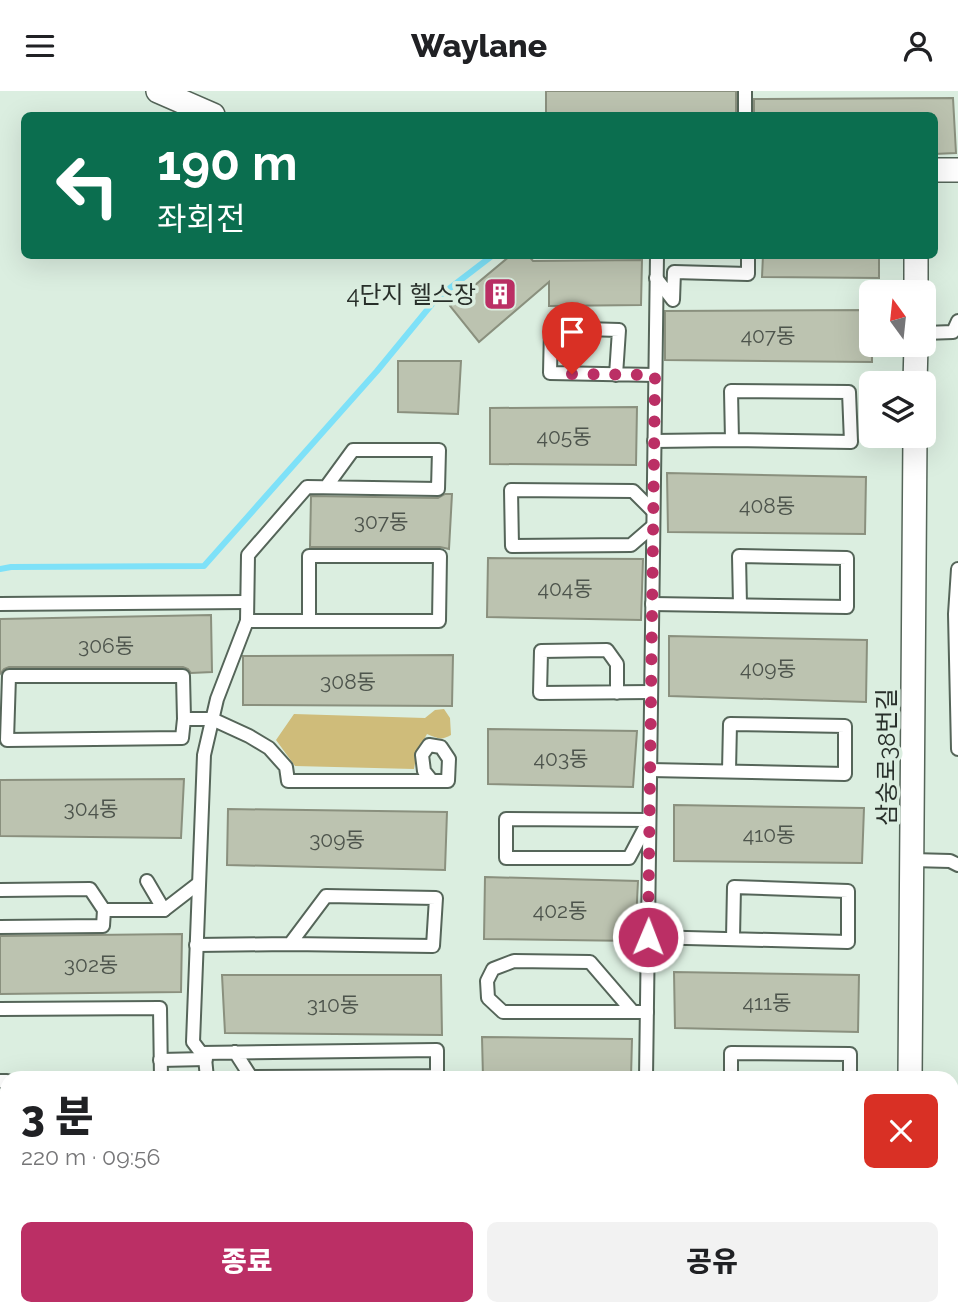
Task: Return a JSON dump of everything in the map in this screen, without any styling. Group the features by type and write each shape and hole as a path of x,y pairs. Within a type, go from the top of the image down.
{"street":[{"path":"158,91 206,112"},
{"path":"938,170 958,170"},
{"path":"916,259 916,280"},
{"name":"삼숭로38번길","path":"910,1071 915,448"}],"lane":[{"path":"745,91 745,112"},
{"path":"646,1071 657,259"},
{"path":"656,278 673,300 674,272 748,274 748,259"},
{"path":"936,333 953,332 958,321"},
{"path":"616,375 619,330 551,328 550,373 616,375 655,375"},
{"path":"654,441 851,442 849,392 731,391 733,440"},
{"path":"206,1071 203,1056 193,1042 204,755 217,699 247,621 248,555 307,487 438,489 439,450 354,450 326,487"},
{"path":"653,511 633,491 511,490 512,546 631,545 653,526"},
{"path":"247,621 309,621 439,621 440,556 309,556 309,621"},
{"path":"652,604 847,607 848,558 739,556 740,605"},
{"path":"958,569 955,614 958,749"},
{"path":"0,604 246,602"},
{"path":"617,693 617,664 607,650 541,651 540,693 617,693 651,692"},
{"path":"9,676 183,676 184,719 182,738 7,740 9,676"},
{"path":"184,719 212,719 249,736 269,748 286,767 288,781 432,781"},
{"path":"650,770 845,773 845,726 730,724 729,771"},
{"path":"506,819 649,820 629,858 506,858 506,819"},
{"path":"912,860 950,861 958,865"},
{"path":"146,881 164,910"},
{"path":"104,910 164,910 199,883"},
{"path":"648,937 848,942 848,891 734,887 733,938"},
{"path":"0,890 90,889 104,910 103,926 0,927"},
{"path":"196,945 433,946 436,898 326,896 290,944"},
{"path":"633,1012 590,962 514,961 494,969 487,981 488,998 503,1011 633,1012 647,1012"},
{"path":"0,1009 160,1008 161,1071"},
{"path":"160,1060 235,1052 437,1050 437,1071"},
{"path":"235,1052 247,1071"},
{"path":"731,1071 731,1053 850,1054 850,1071"}],"shaded area":[{"path":"444,709 450,718 451,735 436,738 427,734 417,752 414,769 295,766 276,740 294,714 425,718 435,710"}],"building":[{"path":"546,91 736,91 736,112 546,112"},
{"path":"953,98 956,153 938,154 938,112 754,112 754,99"},
{"path":"506,259 642,260 641,305 549,306 549,282 479,342 450,306"},
{"path":"763,259 879,259 879,278 762,277"},
{"path":"859,310 859,357 872,357 872,362 665,360 665,311"},
{"path":"398,361 461,361 458,414 398,412"},
{"path":"637,407 636,465 490,464 490,408"},
{"path":"667,473 866,477 865,534 668,532"},
{"path":"452,494 449,549 310,547 311,496 438,498"},
{"path":"488,558 643,559 641,620 487,617"},
{"path":"211,615 212,672 191,673 183,667 9,667 0,674 0,619"},
{"path":"669,636 867,640 866,702 669,696"},
{"path":"453,655 452,706 243,705 243,656"},
{"path":"488,729 637,731 633,787 488,784"},
{"path":"184,779 181,838 0,836 0,780"},
{"path":"674,805 864,808 862,863 674,861"},
{"path":"228,809 447,812 445,870 227,865"},
{"path":"485,877 638,881 635,941 484,939"},
{"path":"182,934 181,992 0,994 0,936"},
{"path":"674,972 859,975 858,1032 675,1028"},
{"path":"222,975 441,975 442,1035 225,1033"},
{"path":"482,1037 632,1039 631,1071 483,1071"}],"waterway":[{"path":"0,569 204,566 377,371 437,298 488,259"}],"place":[{"name":"4단지 헬스장","path":"500,294"}],"route":[{"path":"572,374 655,375 648,937"}]}
